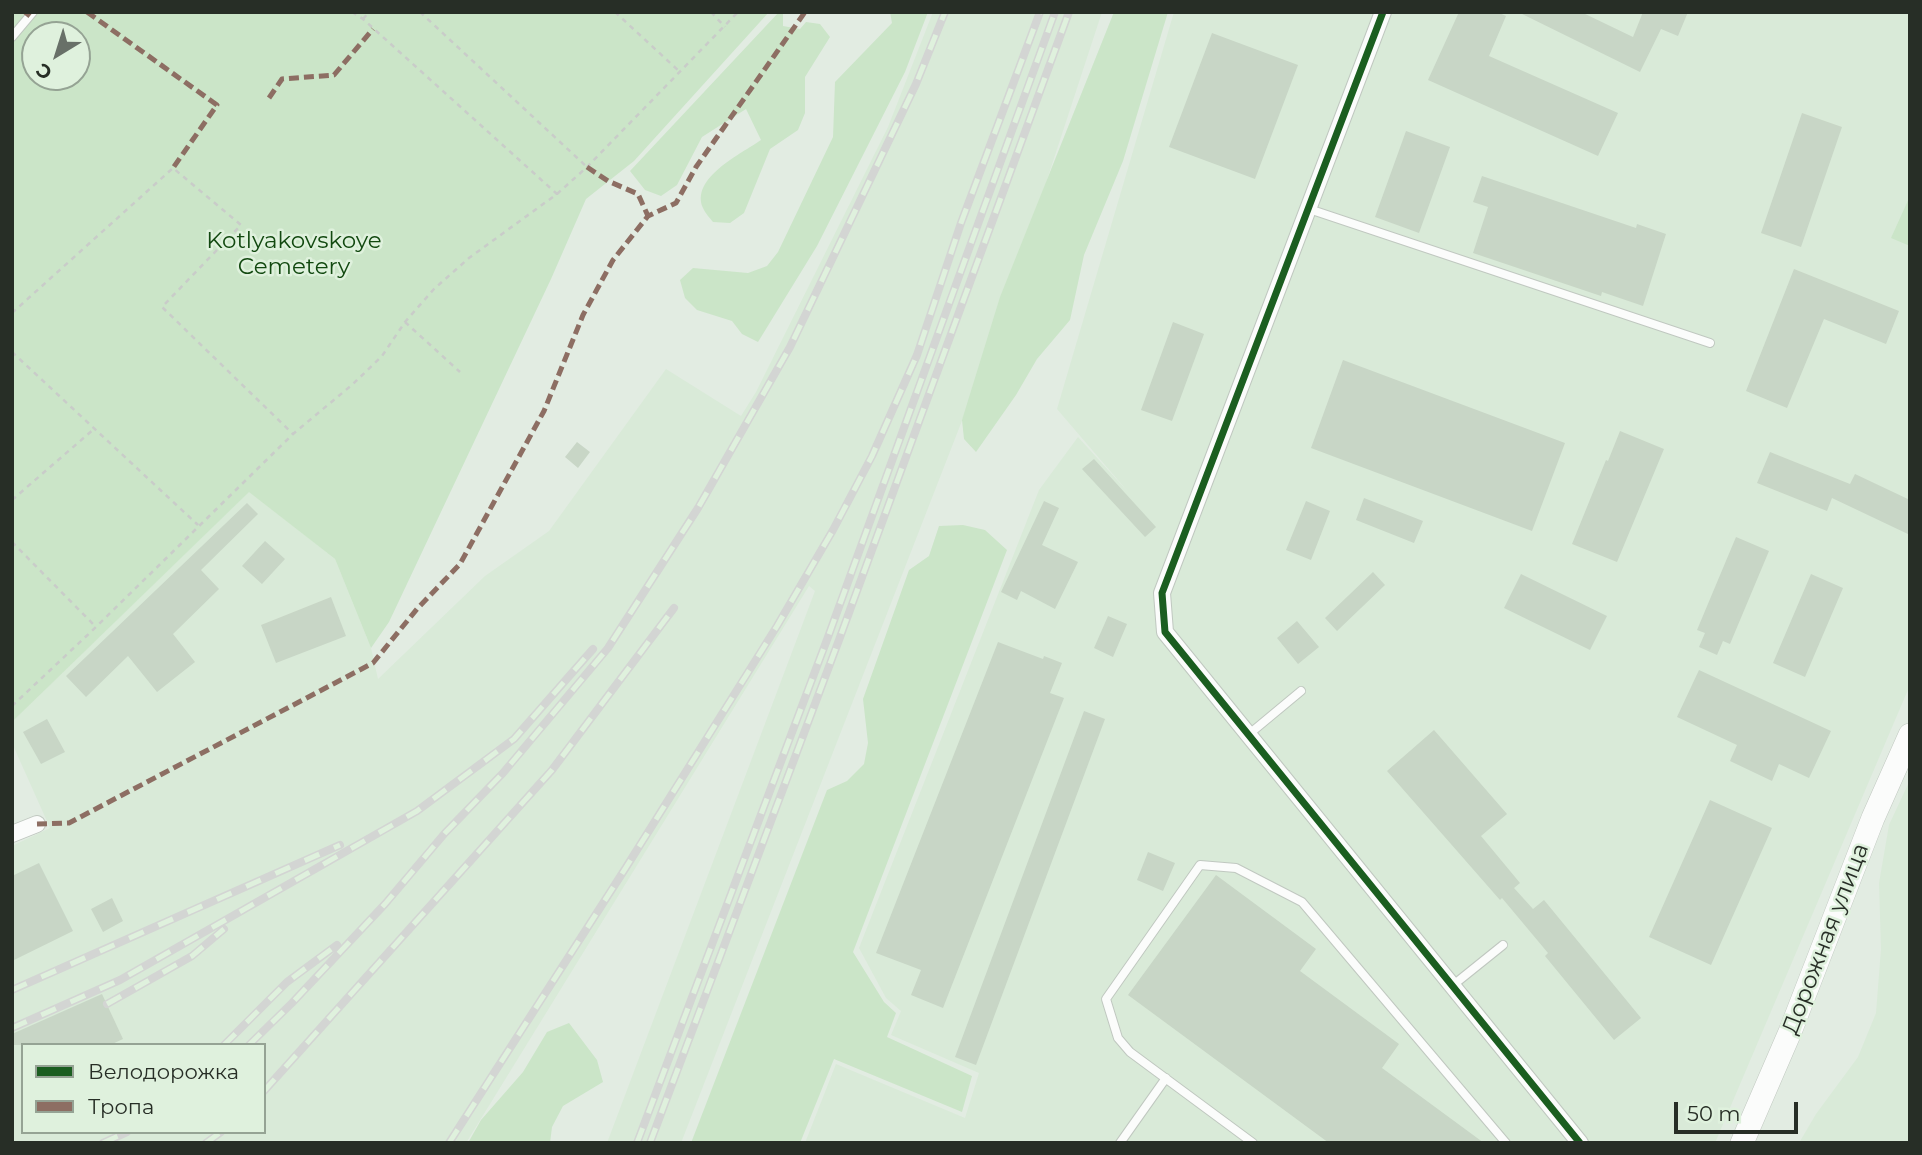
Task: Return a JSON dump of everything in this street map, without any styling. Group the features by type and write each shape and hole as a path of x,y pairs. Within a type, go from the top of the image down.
{"main road":[{"name":"Дорожная улица","path":"1742,1143 1790,1032 1873,818 1910,735"}],"street":[{"path":"1383,12 1162,593 1164,632 1580,1143"},
{"path":"12,834 37,824"}],"lane":[{"path":"12,37 33,12"},
{"path":"1309,209 1710,343"},
{"path":"1248,735 1301,691"},
{"path":"1253,1143 1130,1052 1118,1038 1106,999 1200,864 1236,867 1302,902 1506,1143"},
{"path":"1452,986 1503,945"},
{"path":"1120,1143 1166,1078"}],"path":[{"path":"352,12 556,194"},
{"path":"363,19 369,12"},
{"path":"420,12 587,167"},
{"path":"615,12 680,72"},
{"path":"712,12 725,27"},
{"path":"12,706 293,434 382,356 405,322 434,289 469,258 556,194 587,167 738,12"},
{"path":"12,313 173,168 241,225 162,307 293,434"},
{"path":"405,322 460,372"},
{"path":"12,352 198,526"},
{"path":"12,500 95,429"},
{"path":"12,542 96,627"}],"shaded area":[{"path":"933,12 1102,12 1000,323 681,1143 607,1143 815,591 809,586 466,1143 12,1143 12,846 50,828 12,743 12,722 249,491 335,559 371,648 378,679 485,576 549,531 666,369 741,416 756,392 888,127"},
{"path":"1174,12 1910,12 1910,685 1715,1143 805,1143 836,1064 965,1118 979,1073 891,1035 901,1011 886,998 859,948 1039,490 1078,437 1129,493 1057,409"},
{"path":"1910,780 1910,1143 1799,1143 1816,1114 1858,1057 1876,1013 1881,949 1879,883 1889,825"}],"green space":[{"name":"Kotlyakovskoye Cemetery","path":"12,12 769,12 634,161 586,199 389,622 371,648 335,559 249,492 12,722"},
{"path":"779,12 783,12 783,26 800,29 806,22 820,24 830,37 805,77 805,113 798,130 770,149 744,213 730,223 713,222 704,210 701,197 710,177 761,140 746,109 702,137 677,185 661,196 645,190 630,171"},
{"path":"890,12 928,12 905,72 817,246 758,342 742,334 732,321 697,310 685,298 680,280 693,268 748,273 767,266 778,252 833,137 835,82 892,23"},
{"path":"1114,12 1168,12 1123,161 1084,255 1070,320 1037,359 1016,395 976,452 964,439 962,420 1000,297"},
{"path":"1910,196 1910,246 1891,238"},
{"path":"963,525 985,530 1007,550 853,952 884,1002 896,1013 887,1037 972,1076 962,1112 834,1059 800,1143 691,1143 827,790 847,781 864,764 868,743 863,699 909,570 929,556 939,526"},
{"path":"569,1023 597,1060 603,1082 563,1106 552,1127 550,1143 468,1143 481,1120 523,1072 547,1032"}],"building":[{"path":"1459,12 1497,12 1506,16 1489,56 1618,113 1598,156 1428,80"},
{"path":"1518,12 1581,12 1633,37 1643,12 1688,12 1678,36 1661,29 1640,72"},
{"path":"1212,33 1298,65 1255,179 1169,147"},
{"path":"1802,113 1842,127 1801,247 1761,233"},
{"path":"1406,131 1450,147 1419,233 1375,217"},
{"path":"1482,176 1636,228 1637,224 1666,234 1643,306 1602,292 1601,296 1473,253 1488,207 1473,202"},
{"path":"1794,269 1899,311 1886,344 1824,319 1787,408 1746,391"},
{"path":"1173,322 1204,334 1172,421 1141,410"},
{"path":"1343,360 1565,443 1532,531 1311,448"},
{"path":"1620,431 1664,449 1617,562 1572,544"},
{"path":"577,442 590,452 578,468 565,457"},
{"path":"1770,452 1850,484 1855,474 1910,500 1910,535 1832,498 1827,511 1757,483"},
{"path":"1094,459 1156,527 1145,537 1082,469"},
{"path":"1364,498 1423,521 1414,543 1356,520"},
{"path":"1044,501 1059,508 1042,545 1078,562 1055,609 1021,591 1017,600 1001,592"},
{"path":"1306,501 1330,511 1311,560 1286,550"},
{"path":"247,503 258,514 201,570 219,589 173,634 195,662 157,692 128,656 86,697 66,676"},
{"path":"1736,537 1769,551 1730,644 1723,641 1717,655 1699,647 1705,633 1697,630"},
{"path":"265,541 285,559 262,584 242,566"},
{"path":"1373,572 1385,585 1337,631 1325,618"},
{"path":"1521,574 1607,616 1590,650 1504,608"},
{"path":"1811,574 1843,588 1805,677 1773,663"},
{"path":"331,597 346,636 276,663 261,625"},
{"path":"1108,616 1127,624 1113,657 1094,648"},
{"path":"1297,621 1319,647 1298,664 1277,638"},
{"path":"998,642 1043,659 1044,656 1062,663 1050,693 1064,698 943,1008 911,995 921,970 876,953"},
{"path":"1699,670 1831,731 1809,778 1779,764 1772,781 1730,761 1737,745 1677,717"},
{"path":"1084,711 1105,719 976,1065 955,1057"},
{"path":"47,719 65,752 41,764 23,732"},
{"path":"1434,730 1507,814 1481,836 1520,883 1514,888 1533,909 1544,900 1641,1018 1614,1040 1545,956 1548,953 1502,898 1500,900 1387,771"},
{"path":"1710,800 1772,828 1711,965 1649,937"},
{"path":"1148,852 1175,863 1163,891 1137,880"},
{"path":"39,863 73,931 12,961 12,876"},
{"path":"1216,875 1316,949 1300,971 1399,1044 1382,1068 1484,1143 1329,1143 1128,995"},
{"path":"112,898 123,921 103,932 91,909"},
{"path":"102,994 123,1039 114,1043 12,1045 12,1034"}],"railway":[{"path":"251,1043 385,904 445,833 503,773 608,648 698,508 790,347 916,84 945,12"},
{"path":"449,1143 777,626 872,456 917,355 961,223 1040,12"},
{"path":"637,1143 828,637 1055,12"},
{"path":"650,1143 839,640 1069,12"},
{"path":"266,1089 552,770 674,608"},
{"path":"12,1028 120,980 417,811 514,739 593,649"},
{"path":"12,990 340,845"},
{"path":"107,1004 192,956 224,929"},
{"path":"226,1043 287,982 337,945"},
{"path":"103,1143 123,1134"},
{"path":"206,1143 218,1134"}],"marked path":[{"path":"25,12 30,16"},
{"path":"87,12 217,105 173,168"},
{"path":"37,824 69,823 373,663 417,609 460,564 544,411 583,315 613,260 648,216 676,203 696,167 805,12"},
{"path":"269,98 282,79 334,75 373,29"},
{"path":"587,167 608,181 638,194 648,216"}],"cycle path":[{"path":"1383,12 1162,593 1165,632 1580,1143"}]}
